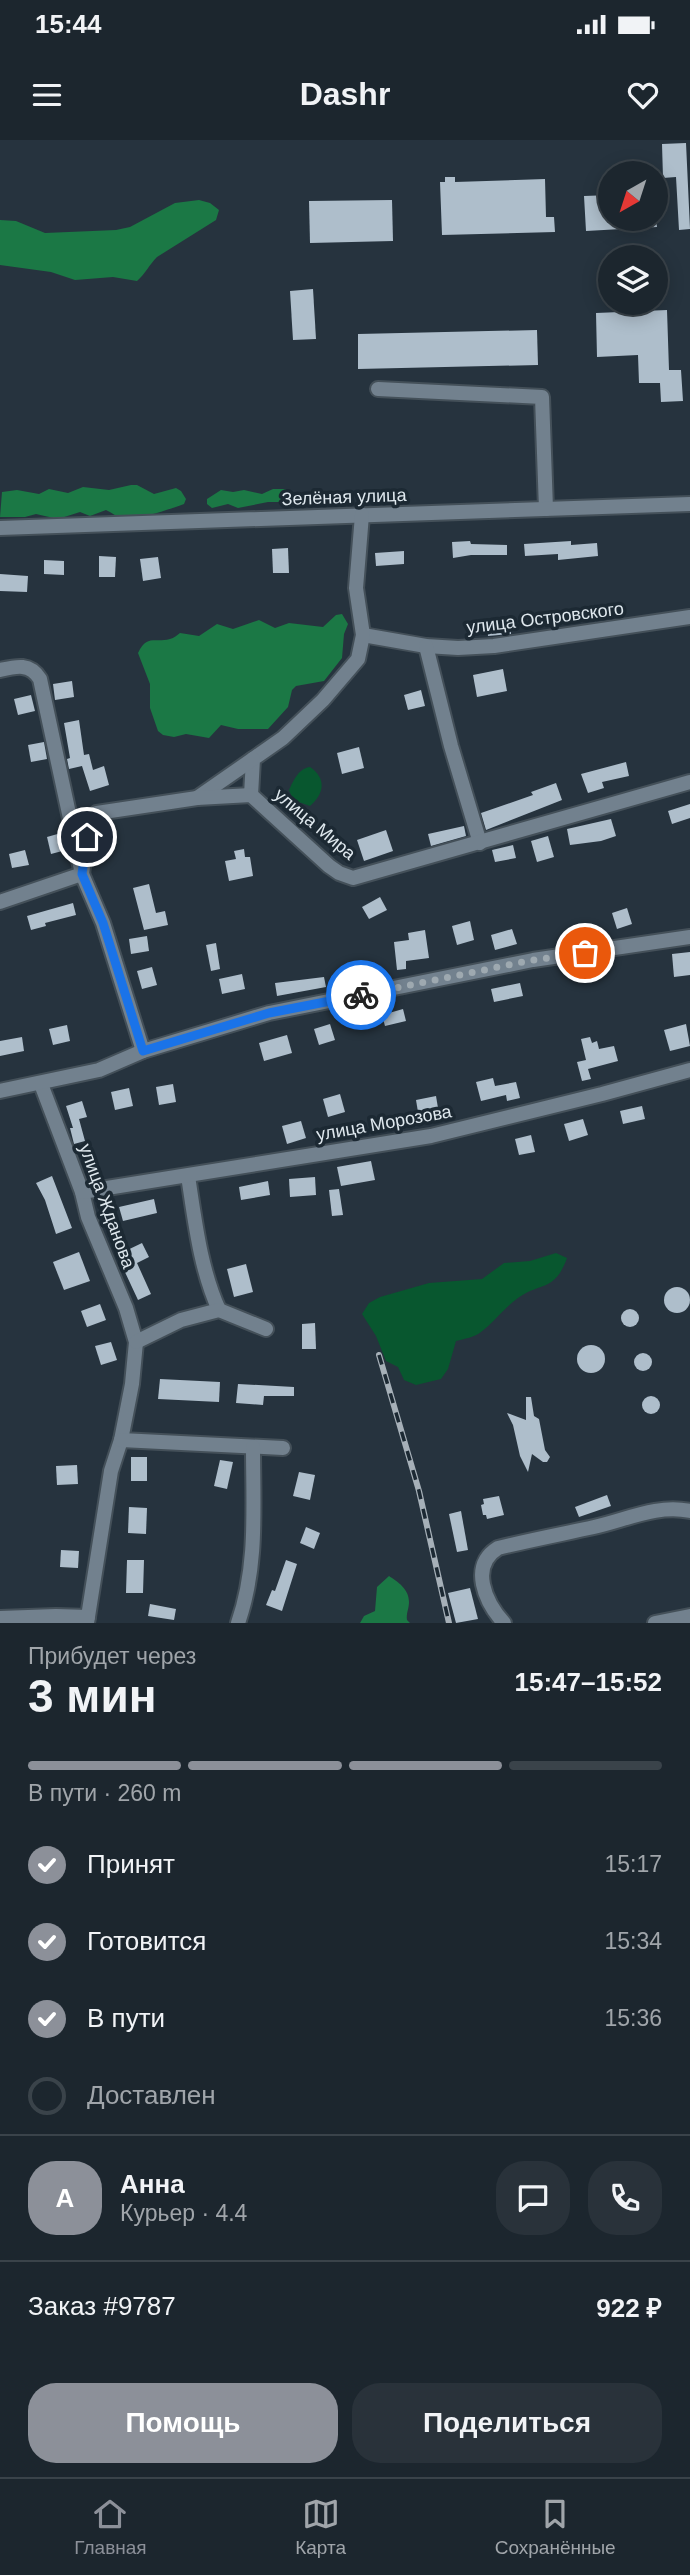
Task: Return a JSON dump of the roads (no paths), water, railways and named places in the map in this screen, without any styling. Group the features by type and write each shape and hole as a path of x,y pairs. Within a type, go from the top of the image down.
{"street":[{"path":"378,389 542,397 546,509"},
{"name":"Зелёная улица","path":"0,528 690,504"},
{"path":"197,798 283,738 323,700 358,659 363,635 356,587 362,516"},
{"name":"улица Островского","path":"363,635 426,646 458,648 494,646 690,617"},
{"path":"426,646 451,746 480,843"},
{"path":"0,670 24,666 35,671 40,679 82,874 103,923 143,1051"},
{"path":"251,795 253,759"},
{"name":"улица Мира","path":"68,810 82,818 197,798 251,795 329,866 353,878 690,782"},
{"path":"82,874 87,837 97,814"},
{"path":"0,902 82,874"},
{"path":"0,1091 99,1070 143,1051 269,1013 533,960 690,937"},
{"name":"улица Морозова","path":"82,1192 430,1136 690,1070"},
{"name":"улица Жданова","path":"41,1084 82,1192 88,1217 126,1308 136,1342 132,1384 121,1440 111,1471 87,1620"},
{"path":"188,1176 203,1266 209,1289 219,1310"},
{"path":"136,1342 181,1320 219,1310 266,1329"},
{"path":"121,1440 283,1448"},
{"path":"238,1623 248,1594 253,1555 253,1447"},
{"path":"504,1623 494,1612 481,1580 483,1565 489,1553 498,1548 660,1510 674,1508 690,1511"},
{"path":"0,1618 56,1616 87,1620"},
{"path":"655,1623 690,1616"}],"railway":[{"path":"379,1355 419,1491 449,1623"}]}
